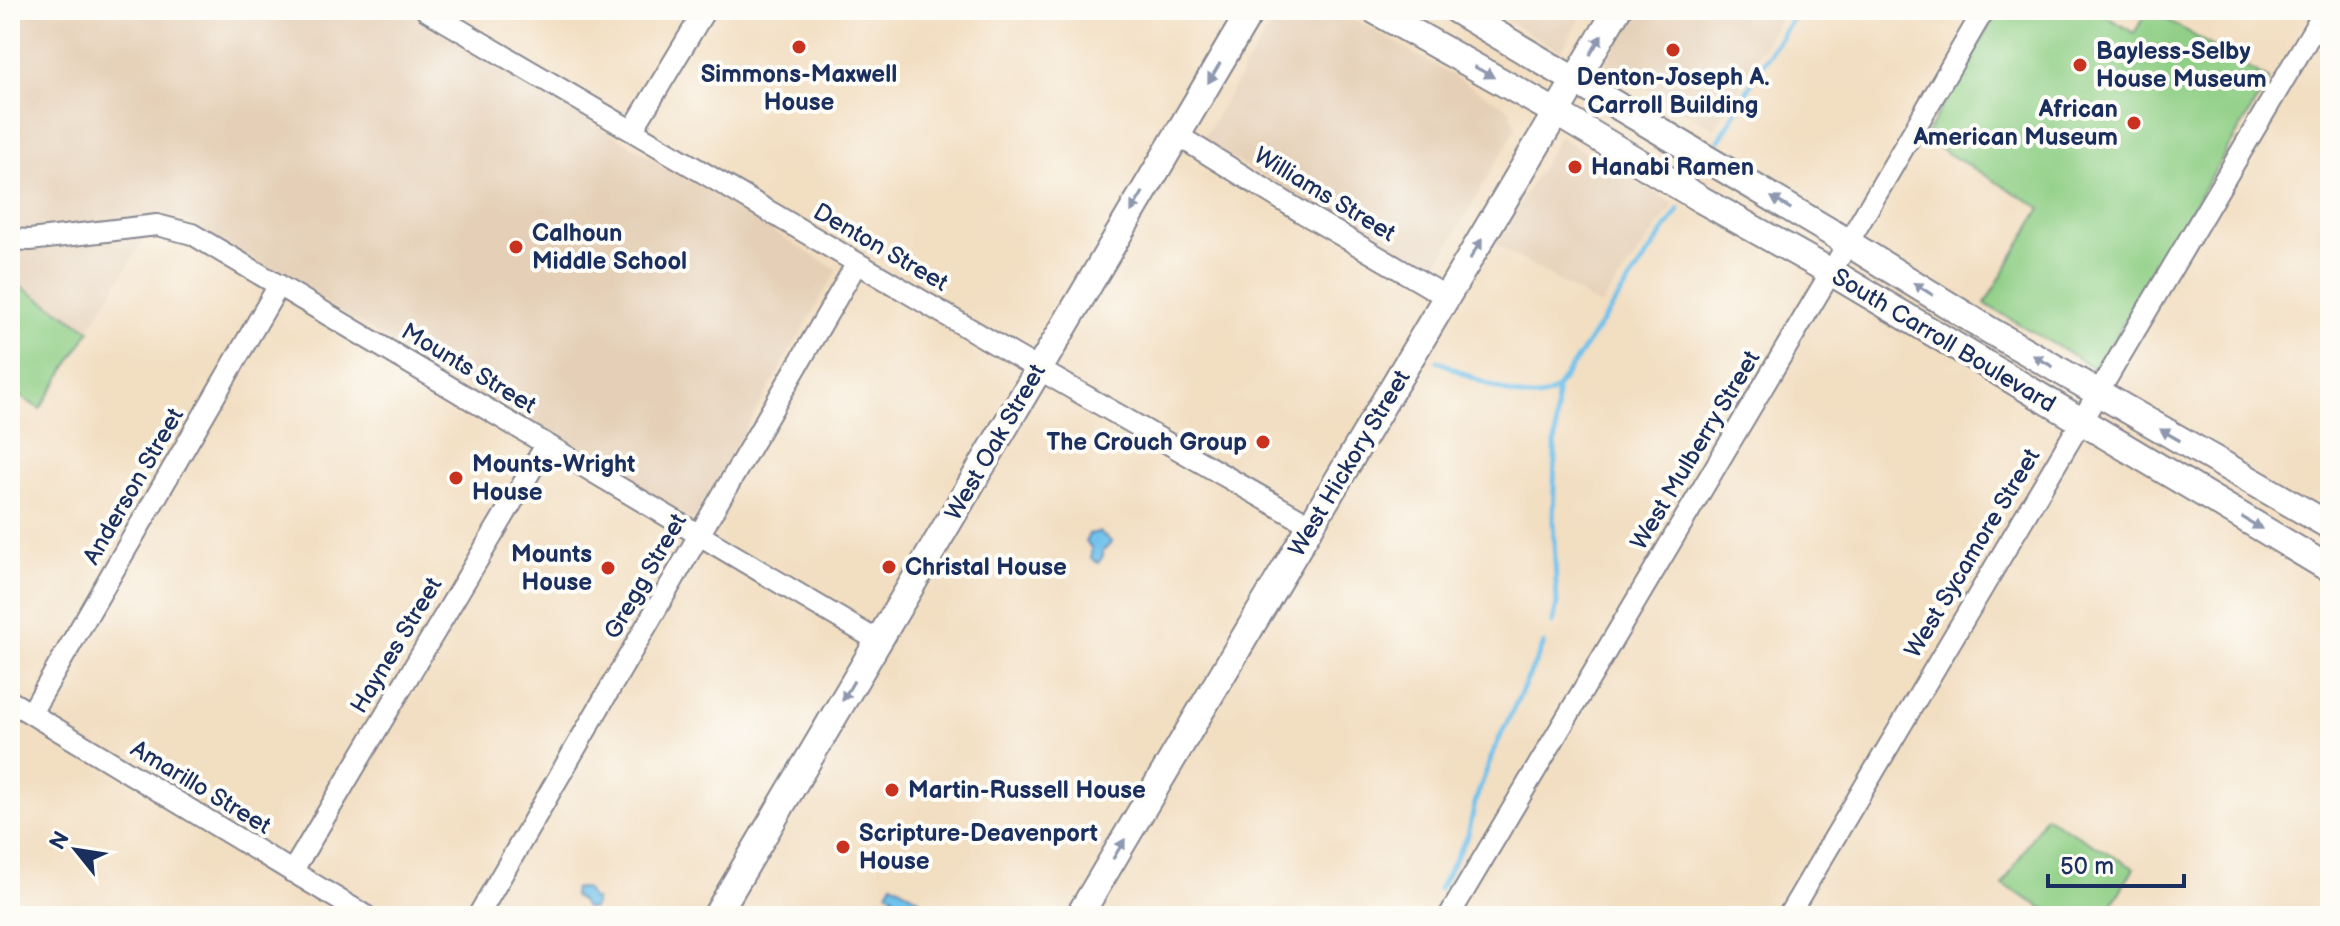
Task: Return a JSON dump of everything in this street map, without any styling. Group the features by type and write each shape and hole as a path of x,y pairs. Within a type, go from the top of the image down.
{"main road":[{"name":"West Oak Street","path":"716,916 1251,10"},
{"name":"South Carroll Boulevard","path":"1374,10 1831,272 2330,569"},
{"name":"South Carroll Boulevard","path":"1456,10 2096,393 2330,526"},
{"name":"West Hickory Street","path":"1079,916 1617,10"}],"street":[{"name":"Denton Street","path":"426,10 1312,526"},
{"path":"632,131 705,10"},
{"name":"West Mulberry Street","path":"1449,916 1984,10"},
{"name":"West Sycamore Street","path":"1788,916 2325,10"},
{"name":"Williams Street","path":"1177,135 1447,297"},
{"name":"Mounts Street","path":"10,239 30,240 157,225 192,234 878,641"},
{"name":"Gregg Street","path":"478,916 857,263"},
{"name":"Anderson Street","path":"31,713 279,285"},
{"name":"Haynes Street","path":"292,872 546,445"},
{"name":"Amarillo Street","path":"10,701 366,916"}],"shaded area":[{"name":"Calhoun Middle School","path":"10,10 407,10 837,270 693,521 194,225 159,215 40,409 10,390"},
{"path":"1279,10 1339,10 1510,109 1516,128 1430,277 1202,140"},
{"path":"1489,10 1585,10 1561,51"},
{"path":"1638,10 1785,10 1715,129 1605,65"},
{"path":"1559,137 1674,204 1600,306 1496,244"}],"green space":[{"path":"1999,10 2096,10 2134,33 2151,10 2269,80 2096,369 1985,304 2041,208 1923,139"},
{"path":"10,280 90,330 40,409 10,390"},
{"path":"2045,816 2134,868 2105,916 2057,916 2003,885"}],"water":[{"path":"1099,532 1111,541 1098,563 1091,558 1091,548 1086,541 1089,534"},
{"path":"892,883 919,899 913,911 892,899 893,896 887,892"},
{"path":"574,889 586,889 595,899 592,909 585,908 573,896"}],"waterway":[{"path":"1719,141 1758,72 1793,18 1803,10"},
{"path":"1438,361 1507,392 1535,397 1552,392 1679,209"},
{"path":"1553,623 1557,604 1553,519 1557,389"},
{"path":"1439,889 1468,835 1476,799 1494,750 1544,644"}],"place":[{"name":"Simmons-Maxwell House","path":"799,47"},
{"name":"Denton-Joseph A. Carroll Building","path":"1673,50"},
{"name":"Bayless-Selby House Museum","path":"2080,65"},
{"name":"African American Museum","path":"2134,123"},
{"name":"Hanabi Ramen","path":"1575,167"},
{"name":"Calhoun Middle School","path":"516,247"},
{"name":"The Crouch Group","path":"1263,442"},
{"name":"Mounts-Wright House","path":"456,478"},
{"name":"Christal House","path":"889,567"},
{"name":"Mounts House","path":"608,568"},
{"name":"Martin-Russell House","path":"892,790"},
{"name":"Scripture-Deavenport House","path":"843,847"}]}
